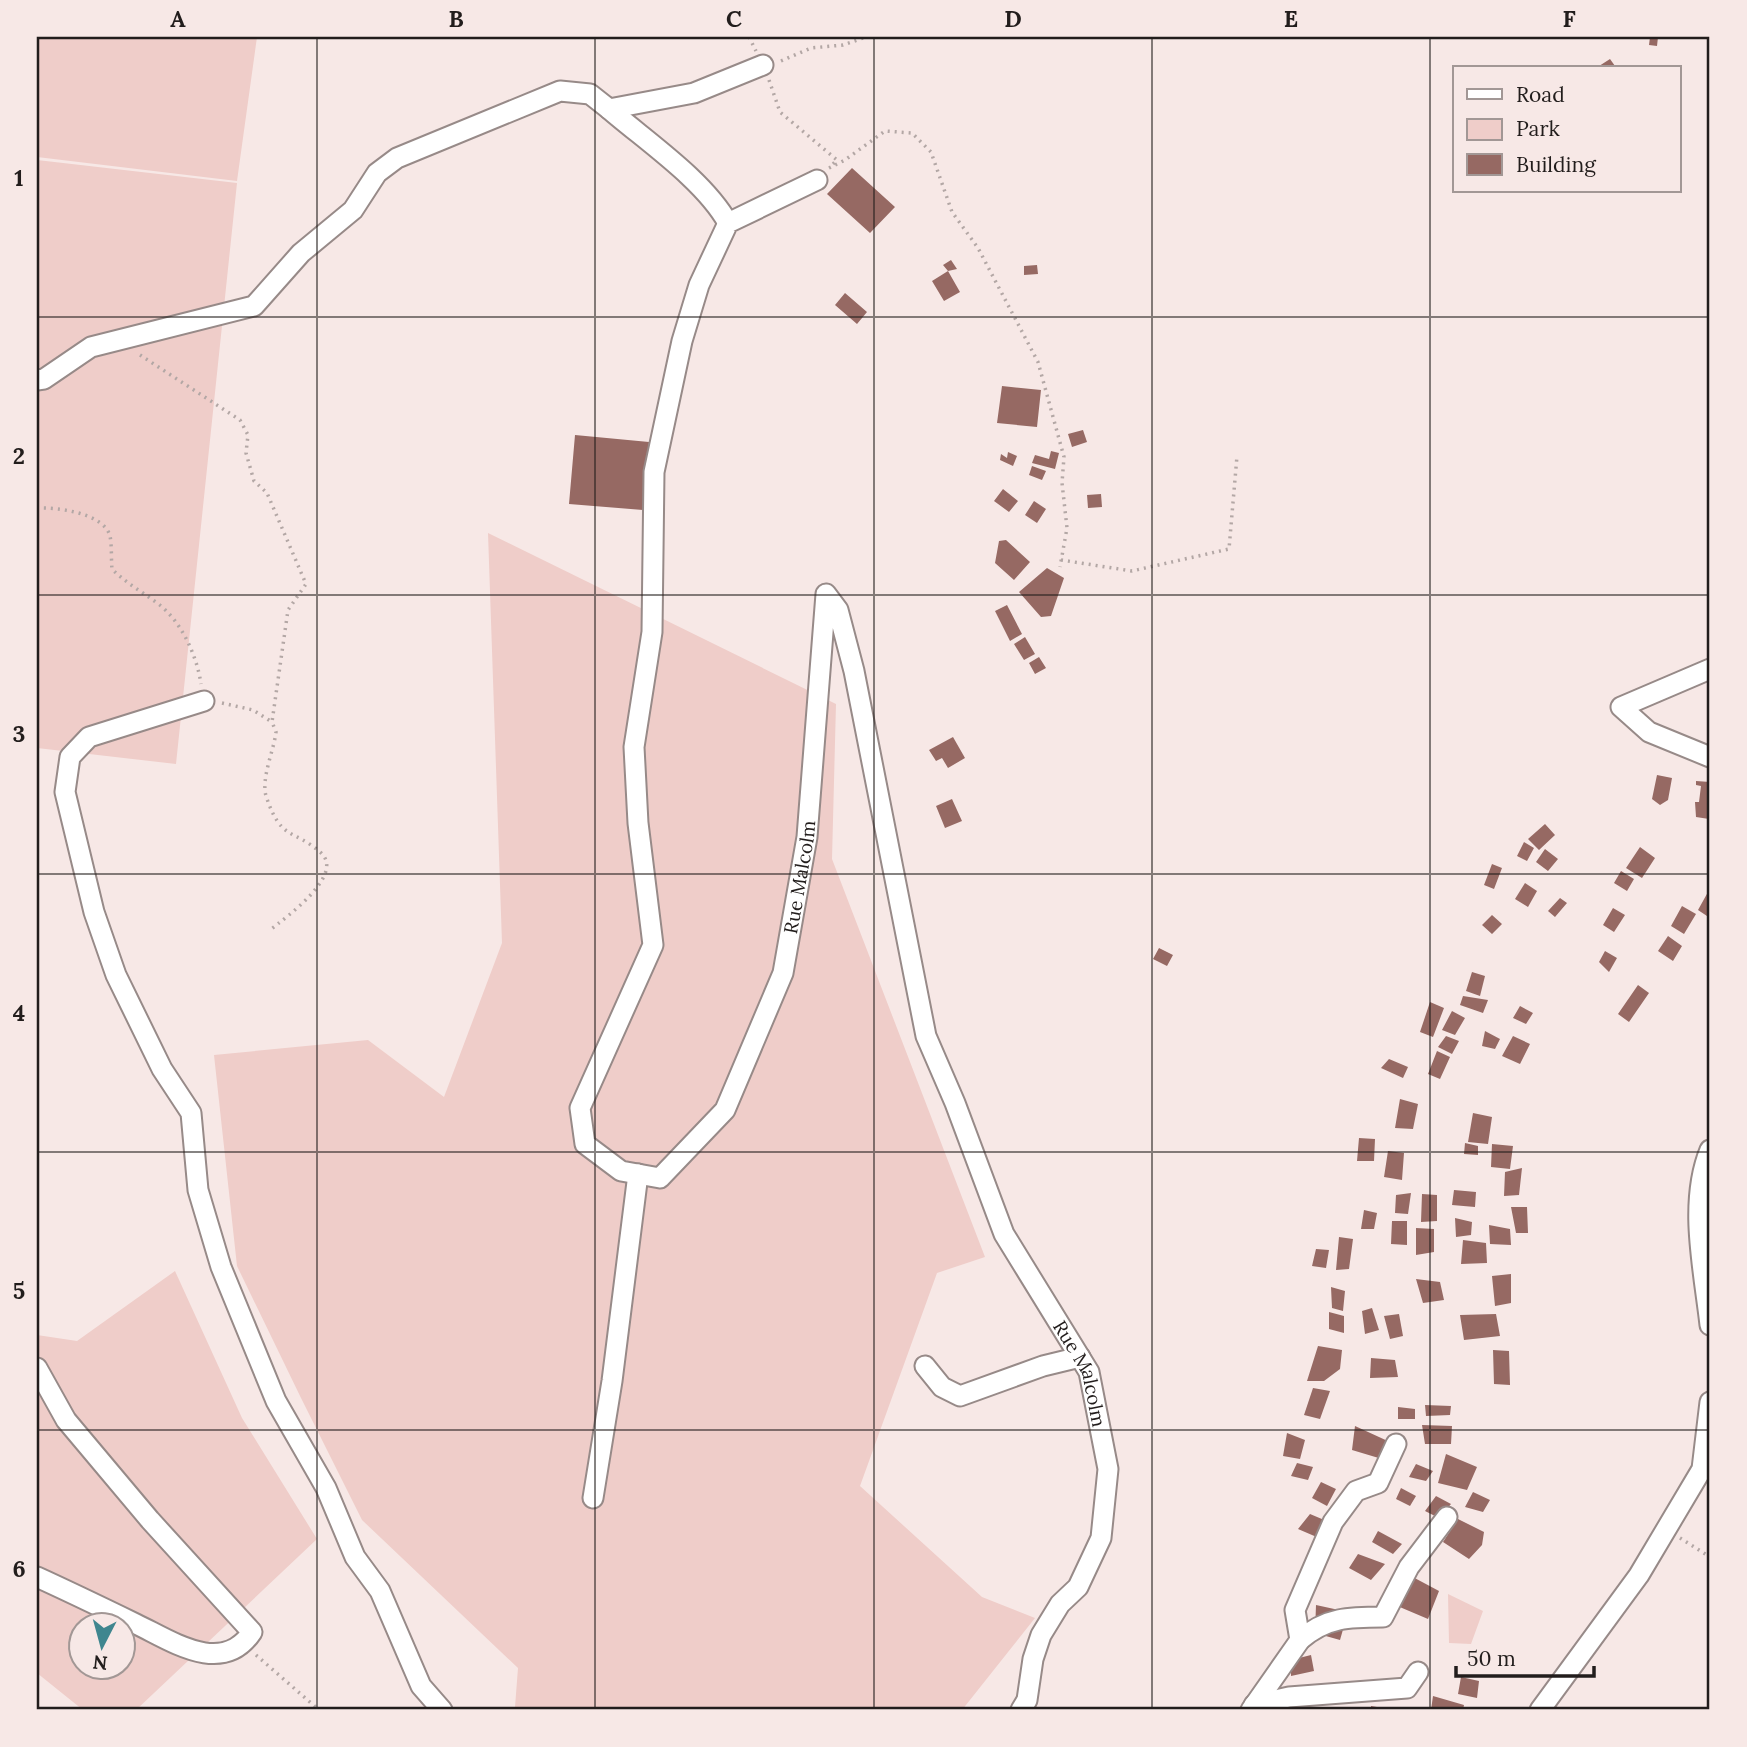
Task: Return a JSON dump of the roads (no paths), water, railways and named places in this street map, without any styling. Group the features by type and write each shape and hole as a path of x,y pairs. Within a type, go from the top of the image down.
{"street":[{"path":"609,109 694,93 763,65"},
{"path":"37,380 44,379 91,347 254,306 301,253 353,210 377,173 397,158 560,91 590,94 701,190 719,207 728,223"},
{"path":"593,1498 612,1381 638,1174 621,1171 585,1144 580,1108 653,945 638,824 634,747 652,632 654,472 682,341 699,285 728,223 823,174"},
{"name":"Rue Malcolm","path":"638,1174 660,1178 725,1110 783,973 807,837 826,594 838,610 854,671 926,1036 955,1102 1004,1234 1089,1372 1108,1469 1101,1538 1077,1587 1059,1604 1041,1635 1033,1659 1027,1700 1021,1710"},
{"path":"1710,669 1621,707 1649,732 1710,757"},
{"path":"204,701 89,737 69,757 65,792 94,912 116,975 162,1069 191,1113 198,1190 221,1266 276,1401 326,1488 355,1557 380,1591 421,1686 442,1710"},
{"path":"1710,1150 1701,1192 1700,1235 1710,1325"},
{"path":"925,1366 942,1387 960,1396 1043,1366 1080,1357"},
{"path":"37,1368 66,1420 150,1520 252,1632 244,1644 220,1654 181,1648 37,1577"},
{"path":"1540,1710 1639,1575 1706,1465 1710,1402"},
{"path":"1300,1640 1295,1610 1333,1522 1356,1491 1378,1483 1396,1444"},
{"path":"1252,1707 1300,1640 1313,1629 1341,1617 1383,1617 1409,1567 1447,1517"},
{"path":"1252,1707 1289,1697 1407,1688 1418,1672"}]}
